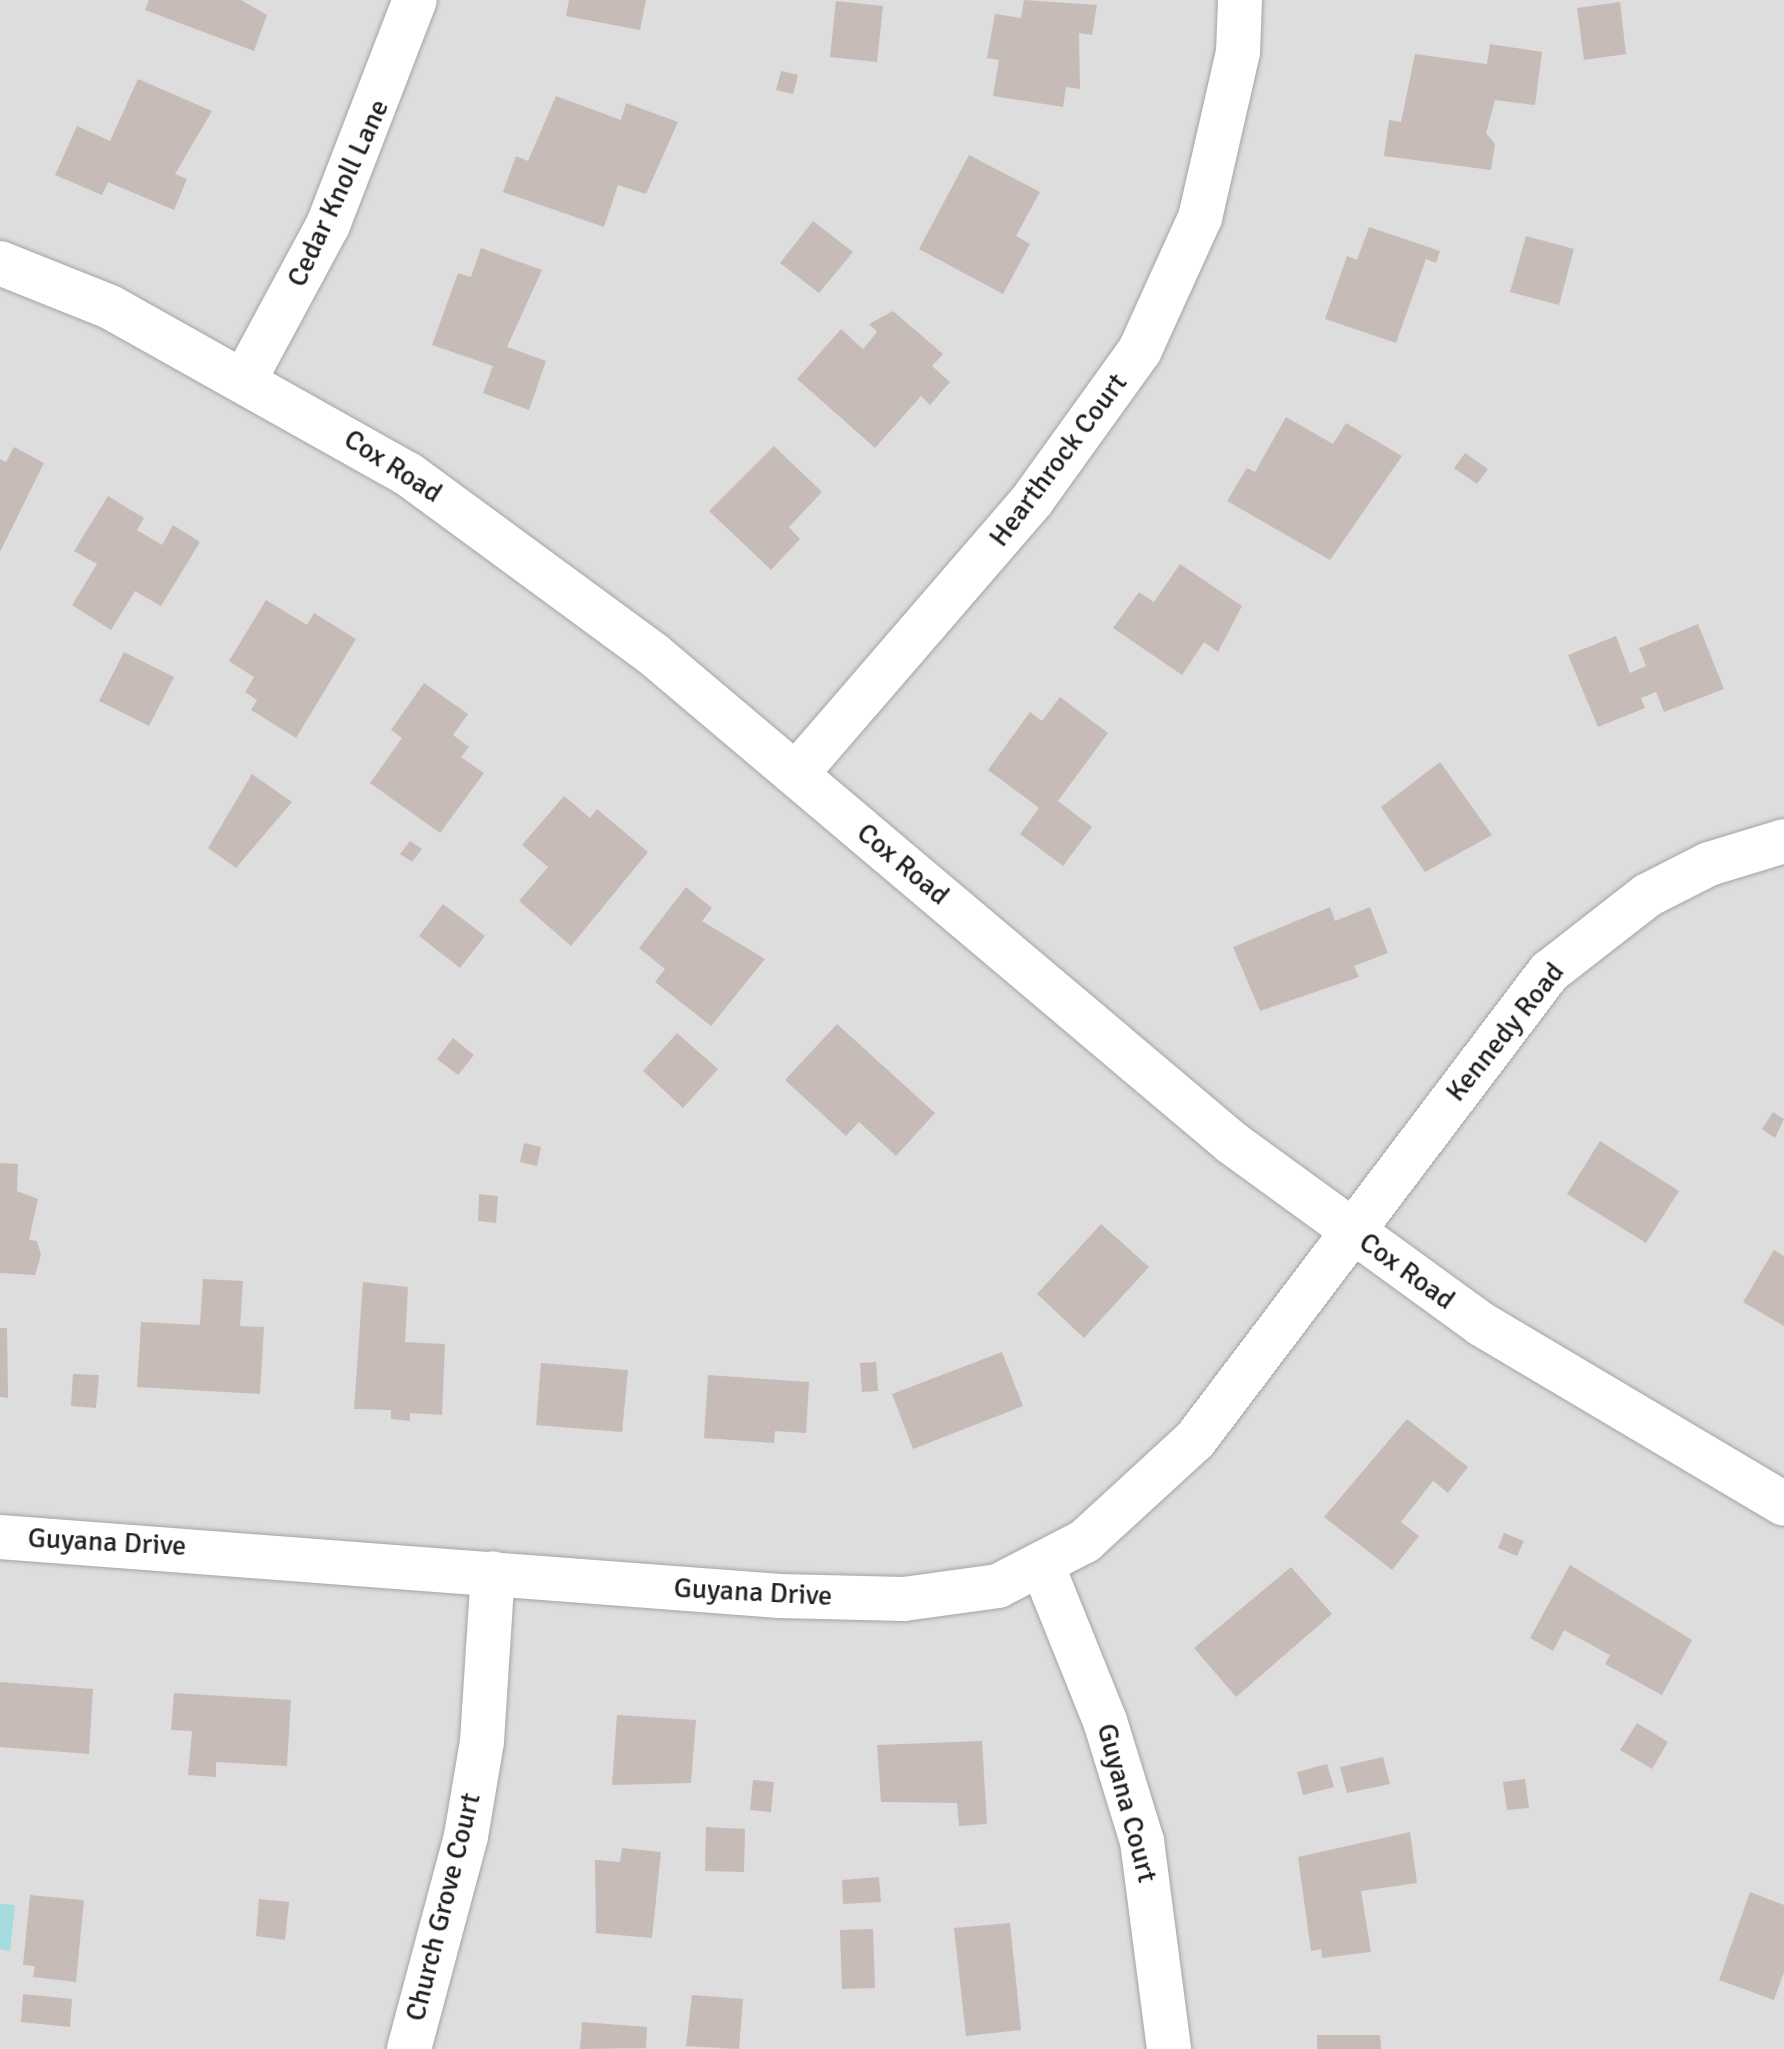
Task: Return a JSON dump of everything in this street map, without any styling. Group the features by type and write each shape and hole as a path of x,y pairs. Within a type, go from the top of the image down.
{"street":[{"name":"Cedar Knoll Lane","path":"245,379 328,225 415,0"},
{"name":"Hearthrock Court","path":"796,774 1033,499 1140,350 1200,218 1238,52 1240,0"},
{"name":"Cox Road","path":"0,263 110,307 245,379 408,474 536,564 796,774 1232,1143 1351,1230 1560,1374 1784,1504"},
{"name":"Kennedy Road","path":"1351,1230 1549,972 1648,895 1709,864 1784,841"},
{"name":"Guyana Drive","path":"0,1537 904,1599 998,1586 1043,1567 1137,1497 1195,1440 1351,1230"},
{"name":"Guyana Court","path":"1043,1567 1105,1721 1142,1841 1169,2049"},
{"name":"Church Grove Court","path":"409,2049 466,1836 482,1741 493,1573"}],"shaded area":[{"path":"0,0 1784,0 1784,2049 0,2049"}],"water":[{"path":"0,1904 15,1905 10,1951 0,1949"}],"building":[{"path":"149,0 241,0 267,15 254,51 145,10"},
{"path":"569,0 646,0 640,30 566,16"},
{"path":"1024,0 1097,5 1092,35 1079,33 1080,89 1066,87 1063,107 993,96 999,60 987,58 995,14 1021,18"},
{"path":"836,1 883,6 877,62 830,57"},
{"path":"1620,2 1626,54 1584,60 1577,8"},
{"path":"1490,44 1542,52 1535,105 1495,100 1486,133 1495,144 1491,170 1384,156 1389,120 1401,122 1415,54 1487,64"},
{"path":"781,71 798,75 793,94 776,90"},
{"path":"138,79 212,111 175,174 187,179 174,210 108,182 102,195 55,175 77,126 110,141"},
{"path":"556,96 621,120 626,103 678,122 646,194 618,185 604,227 503,192 516,156 528,161"},
{"path":"969,155 1040,192 1016,236 1030,244 1003,294 919,249"},
{"path":"813,221 853,252 819,293 780,263"},
{"path":"1369,227 1440,251 1436,263 1426,259 1396,343 1325,319 1347,256 1357,260"},
{"path":"1526,236 1574,249 1559,305 1510,292"},
{"path":"481,248 542,270 507,347 546,361 529,410 483,393 493,366 432,345 458,273 471,277"},
{"path":"893,311 943,354 932,366 950,382 930,405 921,396 875,448 797,379 841,329 863,349 877,332 869,324"},
{"path":"1286,417 1333,444 1346,423 1402,456 1330,560 1227,501 1247,468 1255,472"},
{"path":"774,446 822,492 789,527 800,539 771,570 709,511"},
{"path":"14,447 44,463 0,552 0,459 6,462"},
{"path":"1465,453 1488,469 1477,484 1454,468"},
{"path":"108,496 144,518 137,530 162,545 173,525 200,542 161,606 135,591 111,630 72,605 97,564 74,551"},
{"path":"1180,564 1242,606 1218,652 1204,642 1182,675 1113,628 1139,592 1154,602"},
{"path":"266,600 307,625 314,613 356,639 296,738 251,710 257,700 245,692 254,677 229,661"},
{"path":"1698,624 1724,689 1664,712 1656,692 1641,698 1645,708 1598,727 1568,655 1616,636 1630,673 1646,666 1639,648"},
{"path":"124,652 174,677 149,726 99,701"},
{"path":"424,683 468,714 453,735 469,747 461,757 484,773 440,833 370,783 402,738 391,730"},
{"path":"1060,697 1108,733 1058,801 1092,827 1063,866 1020,834 1039,808 988,770 1030,712 1042,721"},
{"path":"1440,762 1492,835 1425,872 1381,807"},
{"path":"252,774 292,802 236,868 208,848"},
{"path":"564,796 590,818 597,809 648,852 571,946 519,901 548,867 522,845"},
{"path":"410,841 422,849 412,862 400,854"},
{"path":"686,887 712,908 702,921 765,959 711,1026 655,982 665,969 639,948"},
{"path":"443,904 485,936 460,968 419,936"},
{"path":"1330,907 1335,921 1370,907 1388,953 1354,966 1359,977 1260,1011 1233,947"},
{"path":"837,1024 935,1113 896,1156 859,1122 846,1136 785,1080"},
{"path":"677,1033 718,1069 683,1108 643,1071"},
{"path":"453,1038 474,1055 458,1075 437,1059"},
{"path":"1773,1112 1784,1119 1775,1138 1762,1129"},
{"path":"1600,1141 1679,1191 1646,1243 1567,1194"},
{"path":"524,1143 541,1147 537,1166 520,1162"},
{"path":"0,1163 18,1164 17,1191 38,1199 29,1240 37,1241 41,1255 35,1275 0,1273"},
{"path":"479,1194 498,1196 496,1223 478,1221"},
{"path":"1101,1224 1149,1267 1084,1338 1037,1294"},
{"path":"1774,1250 1784,1256 1784,1326 1743,1302"},
{"path":"203,1279 243,1281 240,1326 264,1327 260,1394 137,1387 141,1322 200,1325"},
{"path":"363,1282 408,1287 405,1342 445,1344 442,1415 410,1413 410,1421 391,1419 391,1410 354,1409"},
{"path":"0,1328 7,1328 8,1398 0,1397"},
{"path":"1002,1352 1023,1406 913,1449 892,1394"},
{"path":"876,1362 878,1391 862,1392 860,1363"},
{"path":"541,1363 628,1370 622,1432 536,1425"},
{"path":"73,1374 99,1375 96,1408 71,1406"},
{"path":"708,1375 809,1382 806,1433 775,1431 774,1443 704,1438"},
{"path":"1407,1419 1468,1467 1448,1493 1433,1481 1401,1522 1419,1536 1392,1570 1324,1517"},
{"path":"1504,1533 1524,1541 1517,1556 1498,1548"},
{"path":"1570,1565 1692,1640 1662,1695 1605,1664 1610,1655 1564,1630 1553,1651 1530,1638"},
{"path":"1291,1567 1332,1614 1236,1697 1194,1648"},
{"path":"0,1682 93,1689 89,1754 0,1747"},
{"path":"174,1693 291,1700 287,1766 216,1762 216,1777 188,1775 192,1731 171,1730"},
{"path":"617,1715 696,1720 691,1783 612,1785"},
{"path":"1637,1723 1668,1742 1652,1769 1620,1750"},
{"path":"982,1741 987,1824 959,1826 957,1803 881,1802 877,1745"},
{"path":"1383,1757 1390,1784 1347,1793 1340,1767"},
{"path":"1327,1764 1334,1787 1303,1795 1297,1772"},
{"path":"1525,1779 1529,1808 1507,1810 1503,1782"},
{"path":"753,1780 774,1782 771,1812 750,1810"},
{"path":"706,1827 745,1829 744,1872 705,1871"},
{"path":"1410,1832 1417,1883 1361,1891 1371,1952 1322,1958 1321,1949 1311,1951 1298,1857"},
{"path":"622,1848 661,1852 652,1938 596,1933 595,1860 620,1862"},
{"path":"879,1877 881,1902 843,1904 842,1880"},
{"path":"1750,1892 1784,1905 1784,1972 1774,2000 1719,1980"},
{"path":"30,1895 84,1900 76,1982 33,1977 35,1966 23,1965"},
{"path":"259,1899 289,1902 285,1940 256,1936"},
{"path":"1010,1923 1021,2030 966,2036 954,1928"},
{"path":"873,1929 875,1988 842,1989 840,1930"},
{"path":"23,1994 72,1999 70,2027 21,2022"},
{"path":"692,1995 743,1999 739,2049 686,2046"},
{"path":"582,2022 647,2027 646,2048 580,2049"},
{"path":"1317,2035 1380,2035 1381,2049 1317,2049"}]}
